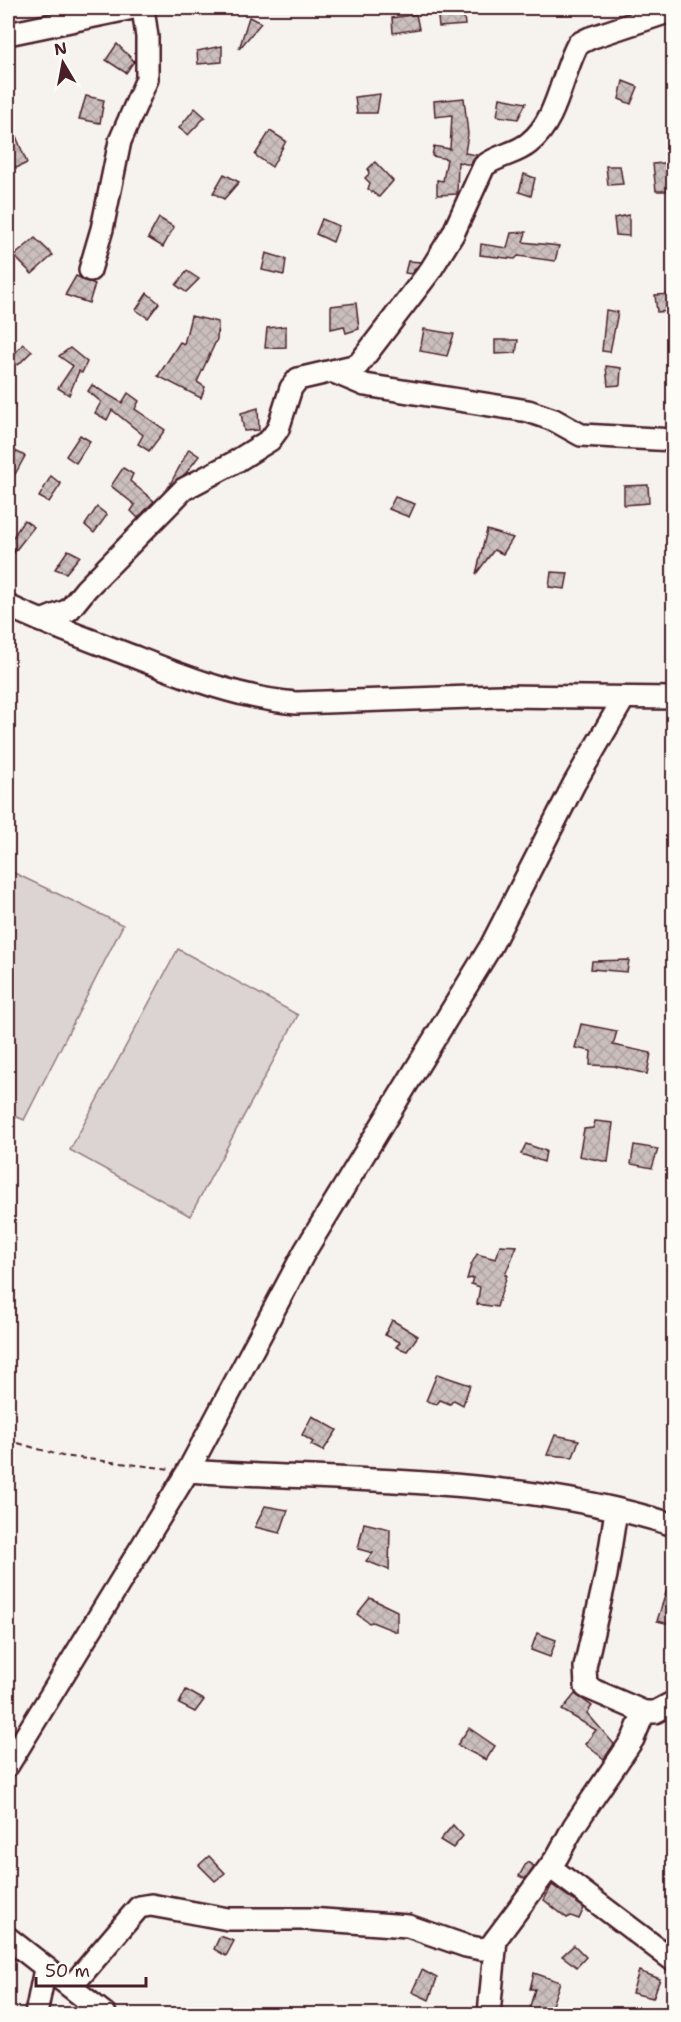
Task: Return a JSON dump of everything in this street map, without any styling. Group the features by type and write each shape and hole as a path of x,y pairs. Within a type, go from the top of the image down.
{"street":[{"path":"8,34 133,8"},
{"path":"90,270 102,229 120,141 147,79 147,37 143,8"},
{"path":"41,621 69,610 86,589 184,489 270,440 278,429 291,388 298,379 358,365 429,271 453,234 484,166 493,159 522,148 540,132 579,44 590,38 674,10"},
{"path":"334,372 365,385 528,411 554,420 581,435 674,440"},
{"path":"8,606 41,621 220,689 265,700 296,703 500,696 674,698"},
{"path":"8,1766 188,1471 305,1251 491,946 573,784 624,698"},
{"path":"188,1471 436,1483 534,1494 672,1520"},
{"path":"616,1511 584,1679 586,1687 645,1712 655,1712 674,1702"},
{"path":"71,1987 139,1907 151,1905 228,1919 309,1919 408,1926 481,1949 490,1947 550,1867 574,1826 633,1740 645,1712"},
{"path":"550,1867 674,1961"},
{"path":"8,1938 105,2014"},
{"path":"489,2014 496,1939"},
{"path":"36,2014 45,1969"}],"path":[{"path":"8,1440 62,1456 188,1471"}],"shaded area":[{"path":"8,870 123,925 24,1120 8,1113"},
{"path":"178,949 298,1015 190,1216 70,1150"}],"building":[{"path":"437,8 463,8 465,25 439,27"},
{"path":"416,14 419,29 393,33 392,18"},
{"path":"249,17 261,23 239,49"},
{"path":"117,44 134,61 126,73 106,60"},
{"path":"222,46 222,62 198,64 197,51"},
{"path":"623,81 638,87 631,104 619,99"},
{"path":"380,94 377,113 357,113 355,97"},
{"path":"86,96 104,100 100,123 79,119"},
{"path":"464,98 468,134 465,153 477,155 470,165 458,162 457,194 437,195 437,180 443,181 447,159 432,156 434,146 450,149 452,115 435,117 434,101"},
{"path":"500,98 526,103 518,119 497,116"},
{"path":"195,108 205,117 188,135 179,128"},
{"path":"270,131 286,141 272,167 255,155"},
{"path":"16,136 27,163 16,168 13,163 8,166 8,140"},
{"path":"375,162 393,181 379,197 368,189 370,183 365,178 369,174 368,169"},
{"path":"674,162 672,191 656,191 653,164"},
{"path":"606,166 620,166 623,184 608,185"},
{"path":"224,174 239,182 224,199 213,193"},
{"path":"524,174 535,178 531,196 519,192"},
{"path":"629,215 629,236 616,235 614,218"},
{"path":"159,218 174,227 163,247 148,238"},
{"path":"322,219 339,226 333,242 316,234"},
{"path":"526,232 523,242 559,246 555,261 518,256 515,259 480,255 481,244 507,248 511,233"},
{"path":"35,238 53,255 32,274 14,256"},
{"path":"266,253 286,259 284,275 262,270"},
{"path":"408,261 421,262 411,274 405,273"},
{"path":"187,271 199,279 186,292 176,285"},
{"path":"76,276 95,284 89,303 65,295"},
{"path":"147,293 159,303 148,318 136,310"},
{"path":"674,294 674,311 657,312 655,295"},
{"path":"356,303 359,329 346,333 344,326 331,329 331,306"},
{"path":"606,310 618,312 610,352 602,351"},
{"path":"191,316 218,322 217,339 197,382 205,387 201,398 158,376 180,342 184,344"},
{"path":"286,326 286,347 265,348 267,328"},
{"path":"424,329 454,334 447,356 420,351"},
{"path":"495,340 518,340 516,353 495,354"},
{"path":"23,344 32,351 18,365 10,359"},
{"path":"70,348 87,362 82,373 79,371 69,395 58,388 73,366 59,356"},
{"path":"606,366 621,368 620,385 608,386"},
{"path":"92,385 122,403 128,393 139,401 135,409 165,430 149,451 138,444 143,435 112,410 107,420 95,413 101,402 88,391"},
{"path":"258,408 259,430 244,431 241,413"},
{"path":"80,435 90,441 76,463 66,456"},
{"path":"189,449 199,456 186,473 168,488"},
{"path":"15,451 25,456 8,487 8,463"},
{"path":"123,468 133,474 130,481 154,501 138,518 131,511 135,505 111,486"},
{"path":"51,476 61,484 49,502 39,497"},
{"path":"648,485 649,503 624,505 624,486"},
{"path":"395,497 415,504 409,517 389,509"},
{"path":"97,507 107,515 94,533 85,525"},
{"path":"24,520 34,527 8,560 8,545"},
{"path":"487,530 513,538 503,554 494,550 476,574"},
{"path":"68,550 80,556 66,573 55,569"},
{"path":"551,572 568,573 565,589 549,587"},
{"path":"629,960 627,972 591,969 592,961"},
{"path":"581,1024 617,1031 613,1045 651,1053 647,1074 614,1066 590,1065 591,1051 575,1048"},
{"path":"595,1121 613,1123 608,1162 579,1156 584,1129 593,1128"},
{"path":"526,1144 546,1151 544,1162 521,1154"},
{"path":"634,1145 658,1149 652,1168 631,1164"},
{"path":"500,1245 517,1246 505,1275 507,1275 497,1307 477,1304 480,1287 471,1284 473,1278 467,1279 471,1265 477,1254 496,1259"},
{"path":"392,1320 418,1336 407,1351 396,1347 400,1342 385,1335"},
{"path":"437,1374 470,1385 463,1405 454,1400 450,1404 440,1400 437,1404 426,1401"},
{"path":"312,1416 337,1430 323,1451 311,1445 313,1442 302,1435"},
{"path":"555,1435 579,1440 573,1457 547,1455"},
{"path":"265,1506 288,1510 280,1533 255,1527"},
{"path":"364,1523 390,1529 389,1570 366,1561 373,1553 358,1549"},
{"path":"671,1577 674,1578 674,1625 657,1621"},
{"path":"370,1598 397,1611 397,1632 372,1622 369,1623 357,1614"},
{"path":"537,1633 556,1640 550,1657 531,1650"},
{"path":"186,1690 204,1700 195,1712 179,1704"},
{"path":"575,1694 592,1706 587,1713 614,1744 604,1759 585,1744 596,1730 562,1710"},
{"path":"469,1728 495,1746 486,1760 457,1745"},
{"path":"453,1825 463,1836 453,1848 440,1840"},
{"path":"209,1856 225,1873 215,1881 199,1865"},
{"path":"527,1862 534,1866 525,1879 519,1876"},
{"path":"552,1885 584,1908 579,1919 571,1916 567,1918 544,1900"},
{"path":"220,1936 234,1941 226,1956 214,1949"},
{"path":"574,1945 586,1957 577,1967 562,1956"},
{"path":"422,1970 437,1978 429,2000 412,1992"},
{"path":"639,1971 660,1979 653,1998 632,1993"},
{"path":"534,1973 560,1982 549,2014 529,2010 535,1989 530,1989"}]}
